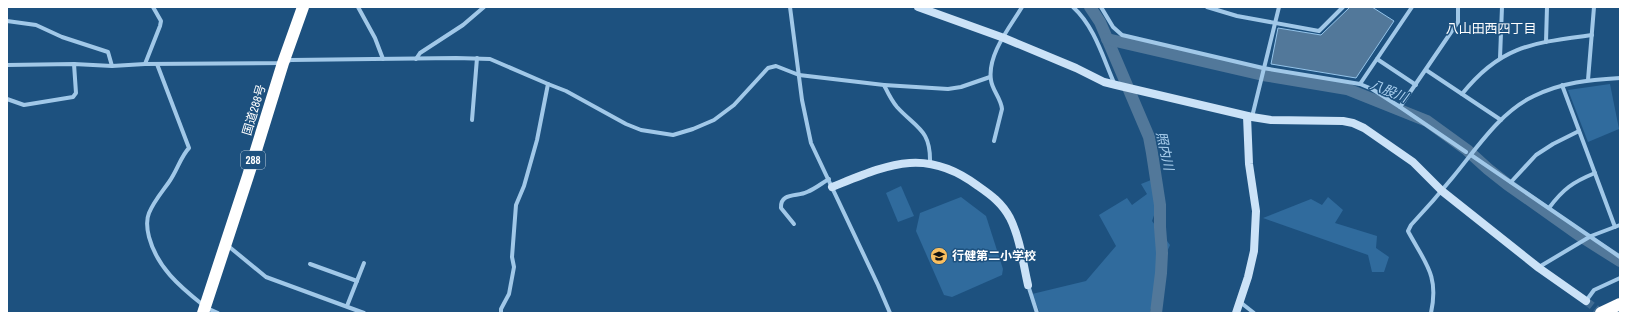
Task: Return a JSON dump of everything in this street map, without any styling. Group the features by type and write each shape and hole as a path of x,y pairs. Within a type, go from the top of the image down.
{"highway":[{"name":"国道288号","path":"209,311 228,245 303,7"},
{"name":"国道288号","path":"287,61 307,7"},
{"path":"1601,313 1620,304"}],"street":[{"path":"145,64 160,26 160,19 153,7"},
{"path":"358,7 375,38 383,59"},
{"path":"416,59 420,53 463,25 484,7"},
{"path":"790,7 802,100 814,152 878,284 890,313"},
{"path":"918,7 933,10 1004,38 1076,68 1104,82 1250,117 1271,120 1325,120 1353,123 1368,130 1412,162 1442,192 1539,268 1586,302 1594,290 1620,278"},
{"path":"994,141 1002,108 992,85 990,71 993,57 1022,7"},
{"path":"1073,7 1092,31 1116,85"},
{"path":"1101,7 1113,27 1122,35 1263,68 1360,84 1372,89 1466,152"},
{"path":"1207,7 1237,16 1320,31 1343,7"},
{"path":"1236,313 1253,258 1256,211 1249,164 1250,117 1278,7"},
{"path":"1360,84 1412,7"},
{"path":"1400,107 1458,22 1458,7"},
{"path":"1500,58 1502,7"},
{"path":"1546,42 1547,7"},
{"path":"1588,80 1594,7"},
{"path":"7,21 36,25 62,37 108,52 112,66"},
{"path":"1462,94 1483,70 1500,58 1517,49 1546,42 1592,35"},
{"path":"472,120 477,58"},
{"path":"7,65 74,64 112,66 383,59 490,59 566,91 626,124 641,130 672,135 693,129 714,120 734,104 768,68 776,66 799,75 884,85 948,89 961,87 990,77"},
{"path":"1377,59 1416,85"},
{"path":"7,99 24,105 73,97 76,93 74,64"},
{"path":"157,64 189,148 184,152 181,163 170,182 160,194 149,212 147,231 154,254 163,268 209,311"},
{"path":"1426,70 1500,120"},
{"path":"1431,313 1433,294 1432,275 1408,231 1442,192 1500,120 1522,102 1562,86 1588,80 1620,78"},
{"path":"501,313 501,309 509,294 514,267 512,257 516,205 524,186 537,140 548,84"},
{"path":"884,85 896,106 924,133 930,152 930,163"},
{"path":"1562,86 1615,227"},
{"path":"1511,182 1536,155 1553,144 1579,131"},
{"path":"1471,155 1620,257"},
{"path":"794,224 781,208 783,201 790,195 806,193 830,183 888,166 904,163 930,163 944,166 960,174 1002,205 1012,222 1019,244 1028,285 1037,313"},
{"path":"1549,208 1575,181 1595,173"},
{"path":"1539,268 1591,236 1620,225"},
{"path":"228,245 266,276 364,313"},
{"path":"347,306 364,263"},
{"path":"310,264 357,281"},
{"path":"1239,302 1254,313"}],"shaded area":[{"path":"1350,7 1372,7 1394,21 1356,78 1271,64 1278,28 1321,35"},
{"path":"1610,84 1619,129 1588,142 1568,90"},
{"path":"1151,180 1158,204 1152,221 1170,245 1160,268 1150,313 1040,313 1032,294 1086,281 1116,246 1099,215 1127,198 1132,205 1147,194 1141,184"},
{"path":"901,186 914,216 898,222 886,193"},
{"path":"961,197 986,216 1003,269 1002,275 952,297 944,295 916,231 920,213"},
{"path":"1328,197 1343,210 1335,223 1377,236 1376,248 1389,257 1384,272 1372,272 1368,255 1263,218 1311,199 1322,205"}],"waterway":[{"name":"照内川","path":"1090,7 1100,22 1149,137 1160,205 1162,253 1156,313"},
{"name":"八股川","path":"1107,39 1263,75 1347,89 1427,121 1467,150 1507,184 1582,237 1620,261"}],"tunnel":[{"path":"1586,301 1601,313"}],"place":[{"name":"行健第二小学校","path":"939,256"}],"district":[{"name":"八山田西四丁目","path":"1491,28"}]}
